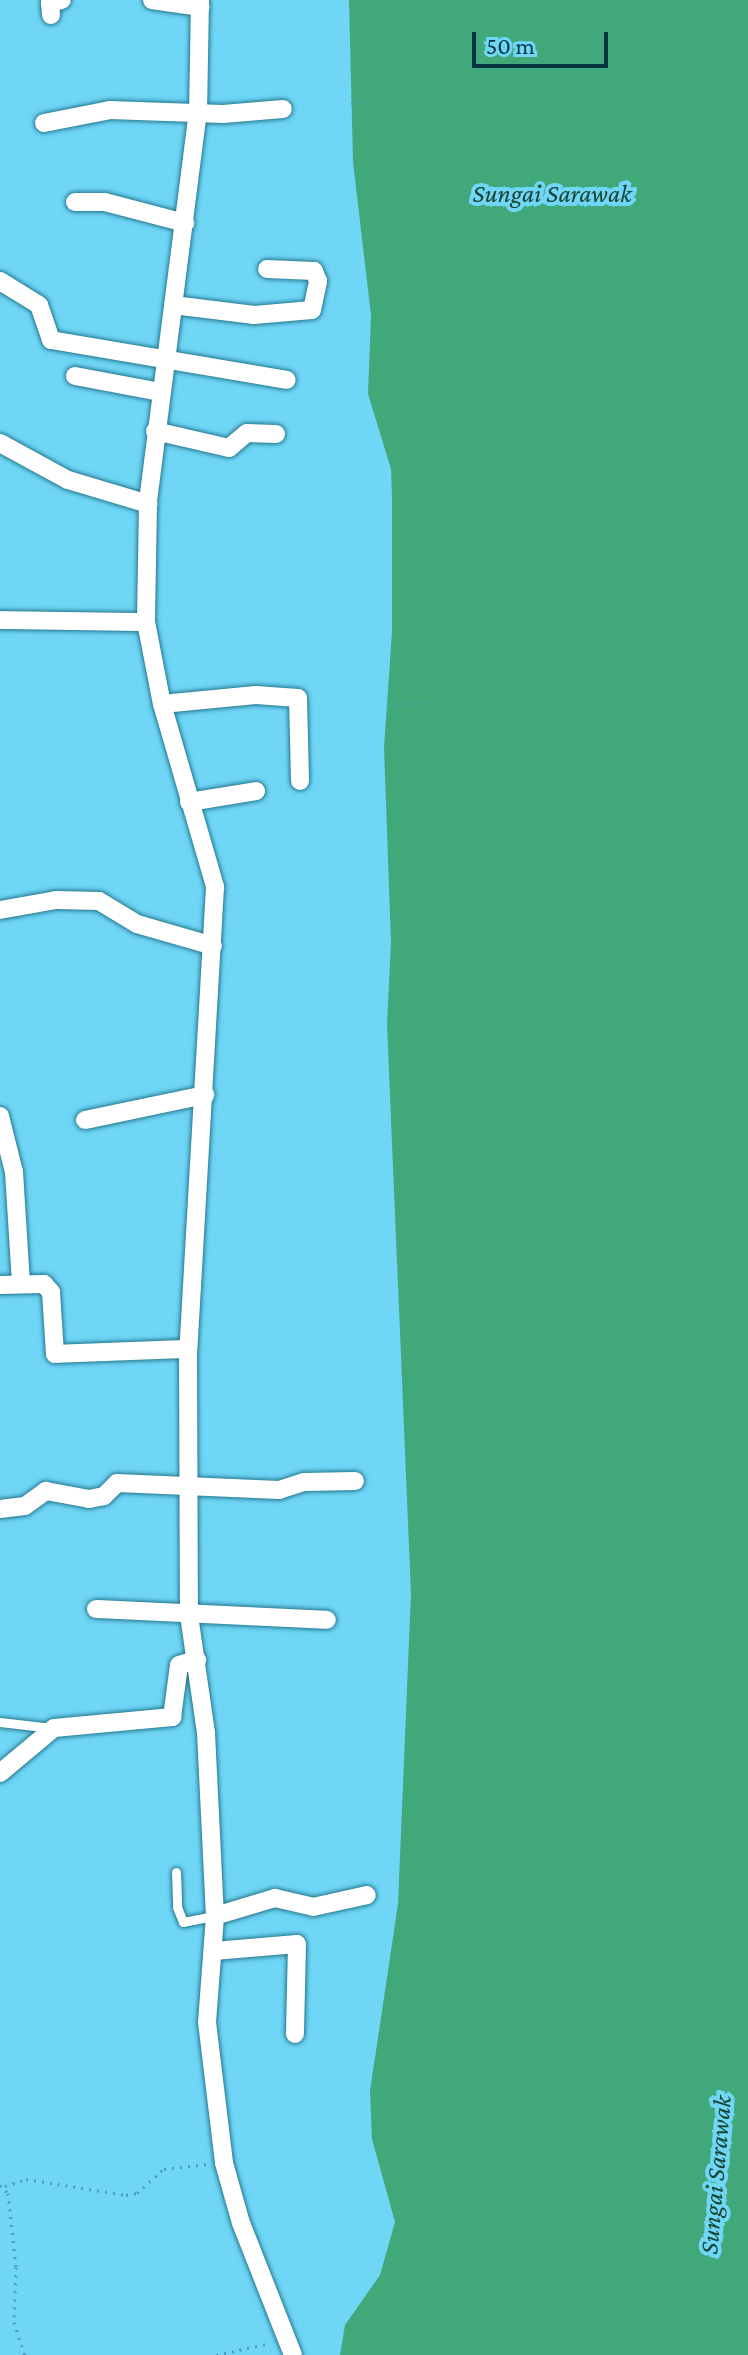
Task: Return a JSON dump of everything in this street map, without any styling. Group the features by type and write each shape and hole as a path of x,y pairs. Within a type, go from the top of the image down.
{"street":[{"path":"152,0 200,4 198,111 148,504 146,622 162,704 215,887 188,1349 189,1615 206,1733 215,1916 207,2022 224,2163 241,2223 291,2348"},
{"path":"44,123 110,110 223,114 283,109"},
{"path":"75,202 105,202 185,223"},
{"path":"173,305 254,315 312,310 318,281 314,271 267,269"},
{"path":"0,281 39,305 51,340 287,380"},
{"path":"75,376 160,392"},
{"path":"155,431 229,448 247,433 276,434"},
{"path":"0,443 68,480 148,504"},
{"path":"0,620 146,622"},
{"path":"162,704 256,695 298,698 300,781"},
{"path":"189,802 256,791"},
{"path":"0,910 56,900 99,901 137,924 213,946"},
{"path":"85,1120 205,1095"},
{"path":"0,1116 14,1172 21,1283"},
{"path":"0,1285 44,1284 51,1292 55,1354 188,1349"},
{"path":"0,1509 25,1506 46,1491 89,1499 104,1496 117,1483 188,1489 279,1490 304,1482 355,1481"},
{"path":"96,1609 327,1620"},
{"path":"0,1773 54,1728 172,1717 179,1665 197,1660"},
{"path":"215,1916 275,1898 313,1907 367,1895"},
{"path":"214,1951 297,1944 295,2034"}],"lane":[{"path":"0,1722 54,1728"},
{"path":"176,1872 177,1907 183,1922 215,1916"}],"path":[{"path":"351,103 369,101"},
{"path":"388,704 423,703"},
{"path":"25,2355 14,2322 16,2267 2,2186 26,2179 126,2195 137,2193 164,2169 224,2163"},
{"path":"216,2355 291,2348"}],"water":[{"name":"Sungai Sarawak","path":"349,0 748,0 748,2355 340,2355 345,2325 380,2275 395,2222 372,2139 370,2091 398,1904 411,1593 387,1025 391,942 384,748 392,632 391,469 368,394 371,315 353,162"}]}
